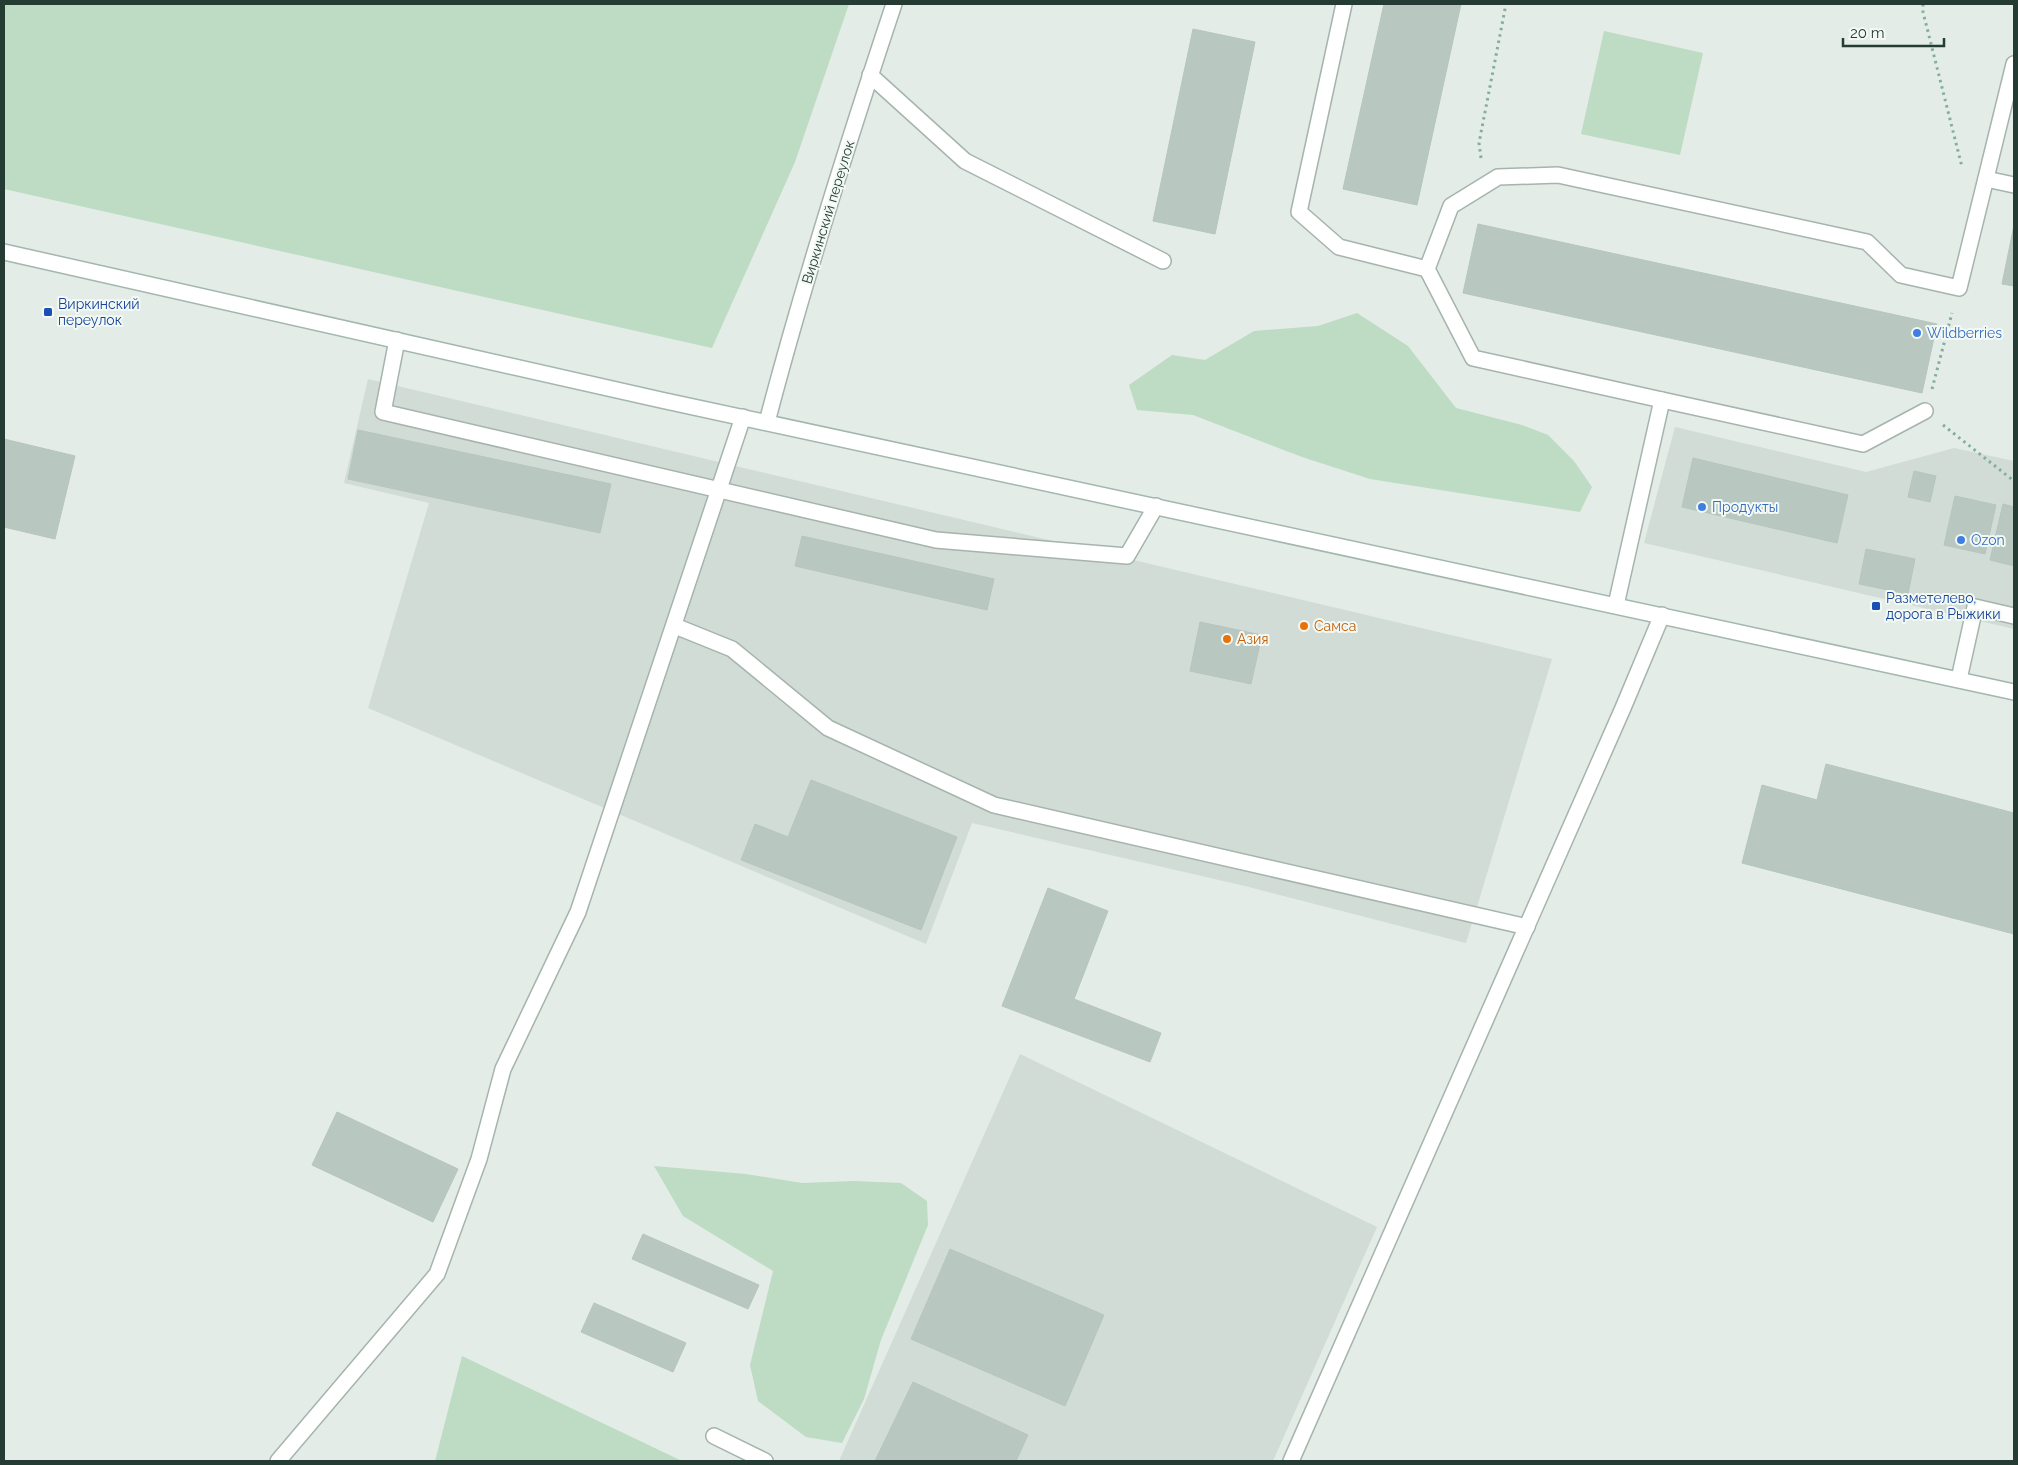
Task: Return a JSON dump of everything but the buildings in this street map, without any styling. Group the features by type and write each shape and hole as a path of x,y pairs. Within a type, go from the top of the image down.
{"main road":[{"name":"Виркинский переулок","path":"767,422 785,355 870,75 894,4"},
{"path":"1344,4 1299,212 1339,248 1427,269"},
{"path":"1925,411 1863,444 1472,358 1427,269 1451,206 1498,177 1558,175 1867,242 1901,275 1959,288 2014,64"},
{"path":"870,75 965,160 1164,260"},
{"path":"1986,179 2014,185"},
{"path":"4,252 743,417 2014,692"},
{"path":"397,340 383,412 720,492 936,540 1126,556 1156,506"},
{"path":"1616,605 1662,400"},
{"path":"278,1461 437,1274 479,1159 503,1069 578,912 720,492 743,417"},
{"path":"1959,679 1975,607 2014,616"},
{"path":"1292,1461 1624,708 1662,615"},
{"path":"675,626 732,649 828,728 994,805 1526,927"},
{"path":"714,1436 765,1461"}],"path":[{"path":"1483,186 1480,143 1506,4"},
{"path":"1923,4 1923,12 1967,188 1982,196"},
{"path":"1959,288 1925,411 2014,481"}],"shaded area":[{"path":"368,379 1552,659 1466,943 1245,886 972,823 926,944 368,708 429,503 344,483"},
{"path":"1675,427 1866,472 1954,448 2014,461 2014,629 1644,543"},
{"path":"1020,1054 1377,1227 1273,1461 839,1461"}],"green space":[{"path":"4,4 849,4 795,162 712,348 4,189"},
{"path":"1604,31 1703,53 1680,155 1581,134"},
{"path":"1357,313 1408,346 1456,408 1522,425 1548,435 1574,461 1592,487 1580,512 1370,479 1302,457 1193,415 1137,410 1129,385 1172,355 1205,360 1254,331 1318,326"},
{"path":"654,1166 746,1174 802,1183 854,1181 901,1183 927,1201 928,1225 881,1340 864,1399 842,1443 806,1437 758,1401 750,1365 773,1271 683,1216"},
{"path":"462,1356 682,1461 435,1461"}],"place":[{"name":"Виркинский переулок","path":"48,312"},
{"name":"Wildberries","path":"1917,333"},
{"name":"Продукты","path":"1702,507"},
{"name":"Ozon","path":"1961,540"},
{"name":"Разметелево, дорога в Рыжики","path":"1876,606"},
{"name":"Самса","path":"1304,626"},
{"name":"Азия","path":"1227,639"}]}
